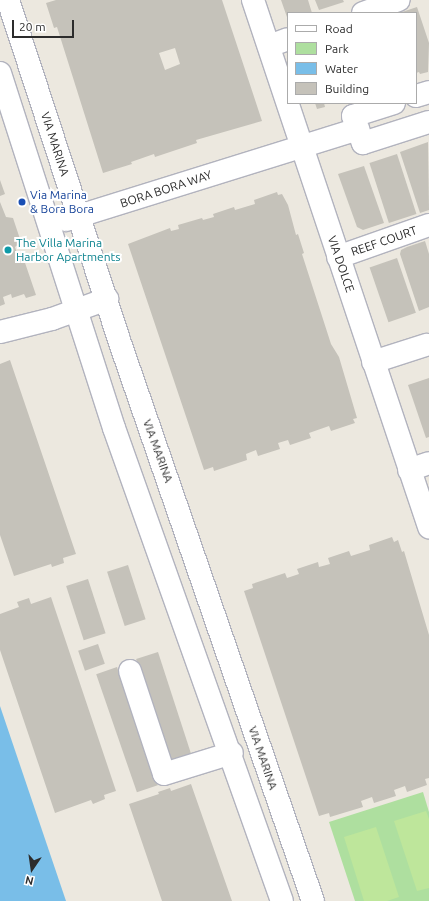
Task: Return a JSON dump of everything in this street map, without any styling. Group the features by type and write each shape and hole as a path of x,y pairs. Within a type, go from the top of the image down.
{"street":[{"name":"VIA MARINA","path":"8,0 107,299 118,337 313,901"},
{"name":"VIA DOLCE","path":"254,0 278,43 287,83"},
{"path":"366,12 399,0"},
{"path":"0,73 114,428 232,752 282,901"},
{"path":"417,96 429,92"},
{"name":"VIA DOLCE","path":"292,104 301,146 373,362 419,466 429,527"},
{"path":"391,104 353,116 363,143 429,122"},
{"name":"BORA BORA WAY","path":"40,196 56,217 70,221 358,129"},
{"name":"REEF COURT","path":"338,257 429,225"},
{"path":"0,332 76,310 107,299"},
{"path":"373,362 428,343"},
{"path":"130,671 164,774 232,752"}],"green space":[{"path":"423,792 429,812 429,901 355,901 329,822"},
{"path":"426,811 429,819 429,888 417,891 394,821"},
{"path":"376,827 399,897 387,901 364,901 344,837"}],"water":[{"path":"0,706 66,901 0,901"}],"building":[{"path":"56,0 222,0 262,121 196,140 197,143 155,157 154,154 131,162 132,164 103,173 57,27 54,28 46,3","holes":["175,48 180,64 165,70 159,53"]},
{"path":"281,0 308,0 312,12 287,12 287,17"},
{"path":"315,0 343,0 344,2 319,10"},
{"path":"417,7 429,43 428,72 420,74 419,72 417,73 417,12 402,12"},
{"path":"315,104 324,104 325,107 317,109"},
{"path":"428,142 429,210 420,213 400,152"},
{"path":"397,154 416,214 389,223 369,163"},
{"path":"364,166 384,223 363,230 357,227 338,174"},
{"path":"0,180 5,194 0,196"},
{"path":"277,192 278,195 282,194 288,205 296,235 298,234 304,253 302,254 331,344 339,357 357,418 353,419 355,423 331,431 329,426 309,433 311,438 290,445 288,440 278,443 280,449 258,456 256,450 246,454 247,460 214,471 213,467 204,470 128,244 170,228 171,231 179,229 178,225 202,218 203,220 214,217 213,214 234,207 235,210 255,204 254,200"},
{"name":"The Villa Marina Harbor Apartments","path":"0,202 6,217 13,218 21,242 15,247 18,256 22,254 36,295 26,298 24,294 12,298 11,294 3,297 5,304 0,306"},
{"path":"425,241 429,254 429,307 419,311 400,254 401,250"},
{"path":"397,258 416,313 388,322 370,267"},
{"path":"10,360 76,554 63,558 64,563 52,567 51,564 14,576 0,535 0,364"},
{"path":"429,378 429,437 426,438 408,385"},
{"path":"392,537 394,542 398,540 402,552 404,551 429,635 429,778 425,779 427,785 407,792 405,786 394,790 396,796 374,803 372,797 361,801 363,807 330,817 329,813 319,816 244,591 253,588 252,584 285,573 287,578 299,574 297,569 318,562 319,567 330,564 328,558 349,551 351,556 370,550 369,545"},
{"path":"128,565 146,619 125,626 107,572"},
{"path":"88,579 106,633 84,640 66,586"},
{"path":"51,597 116,791 104,795 105,799 93,804 91,800 55,813 0,650 0,614 19,607 17,602 29,598 31,604"},
{"path":"98,644 105,664 85,671 78,651"},
{"path":"158,652 191,755 169,762 136,659"},
{"path":"117,667 158,785 137,792 96,674"},
{"path":"191,784 232,901 162,901 129,804 159,794 158,792 170,788 171,791"}],"place":[{"name":"Via Marina & Bora Bora","path":"22,202"},
{"name":"The Villa Marina Harbor Apartments","path":"8,250"}]}
